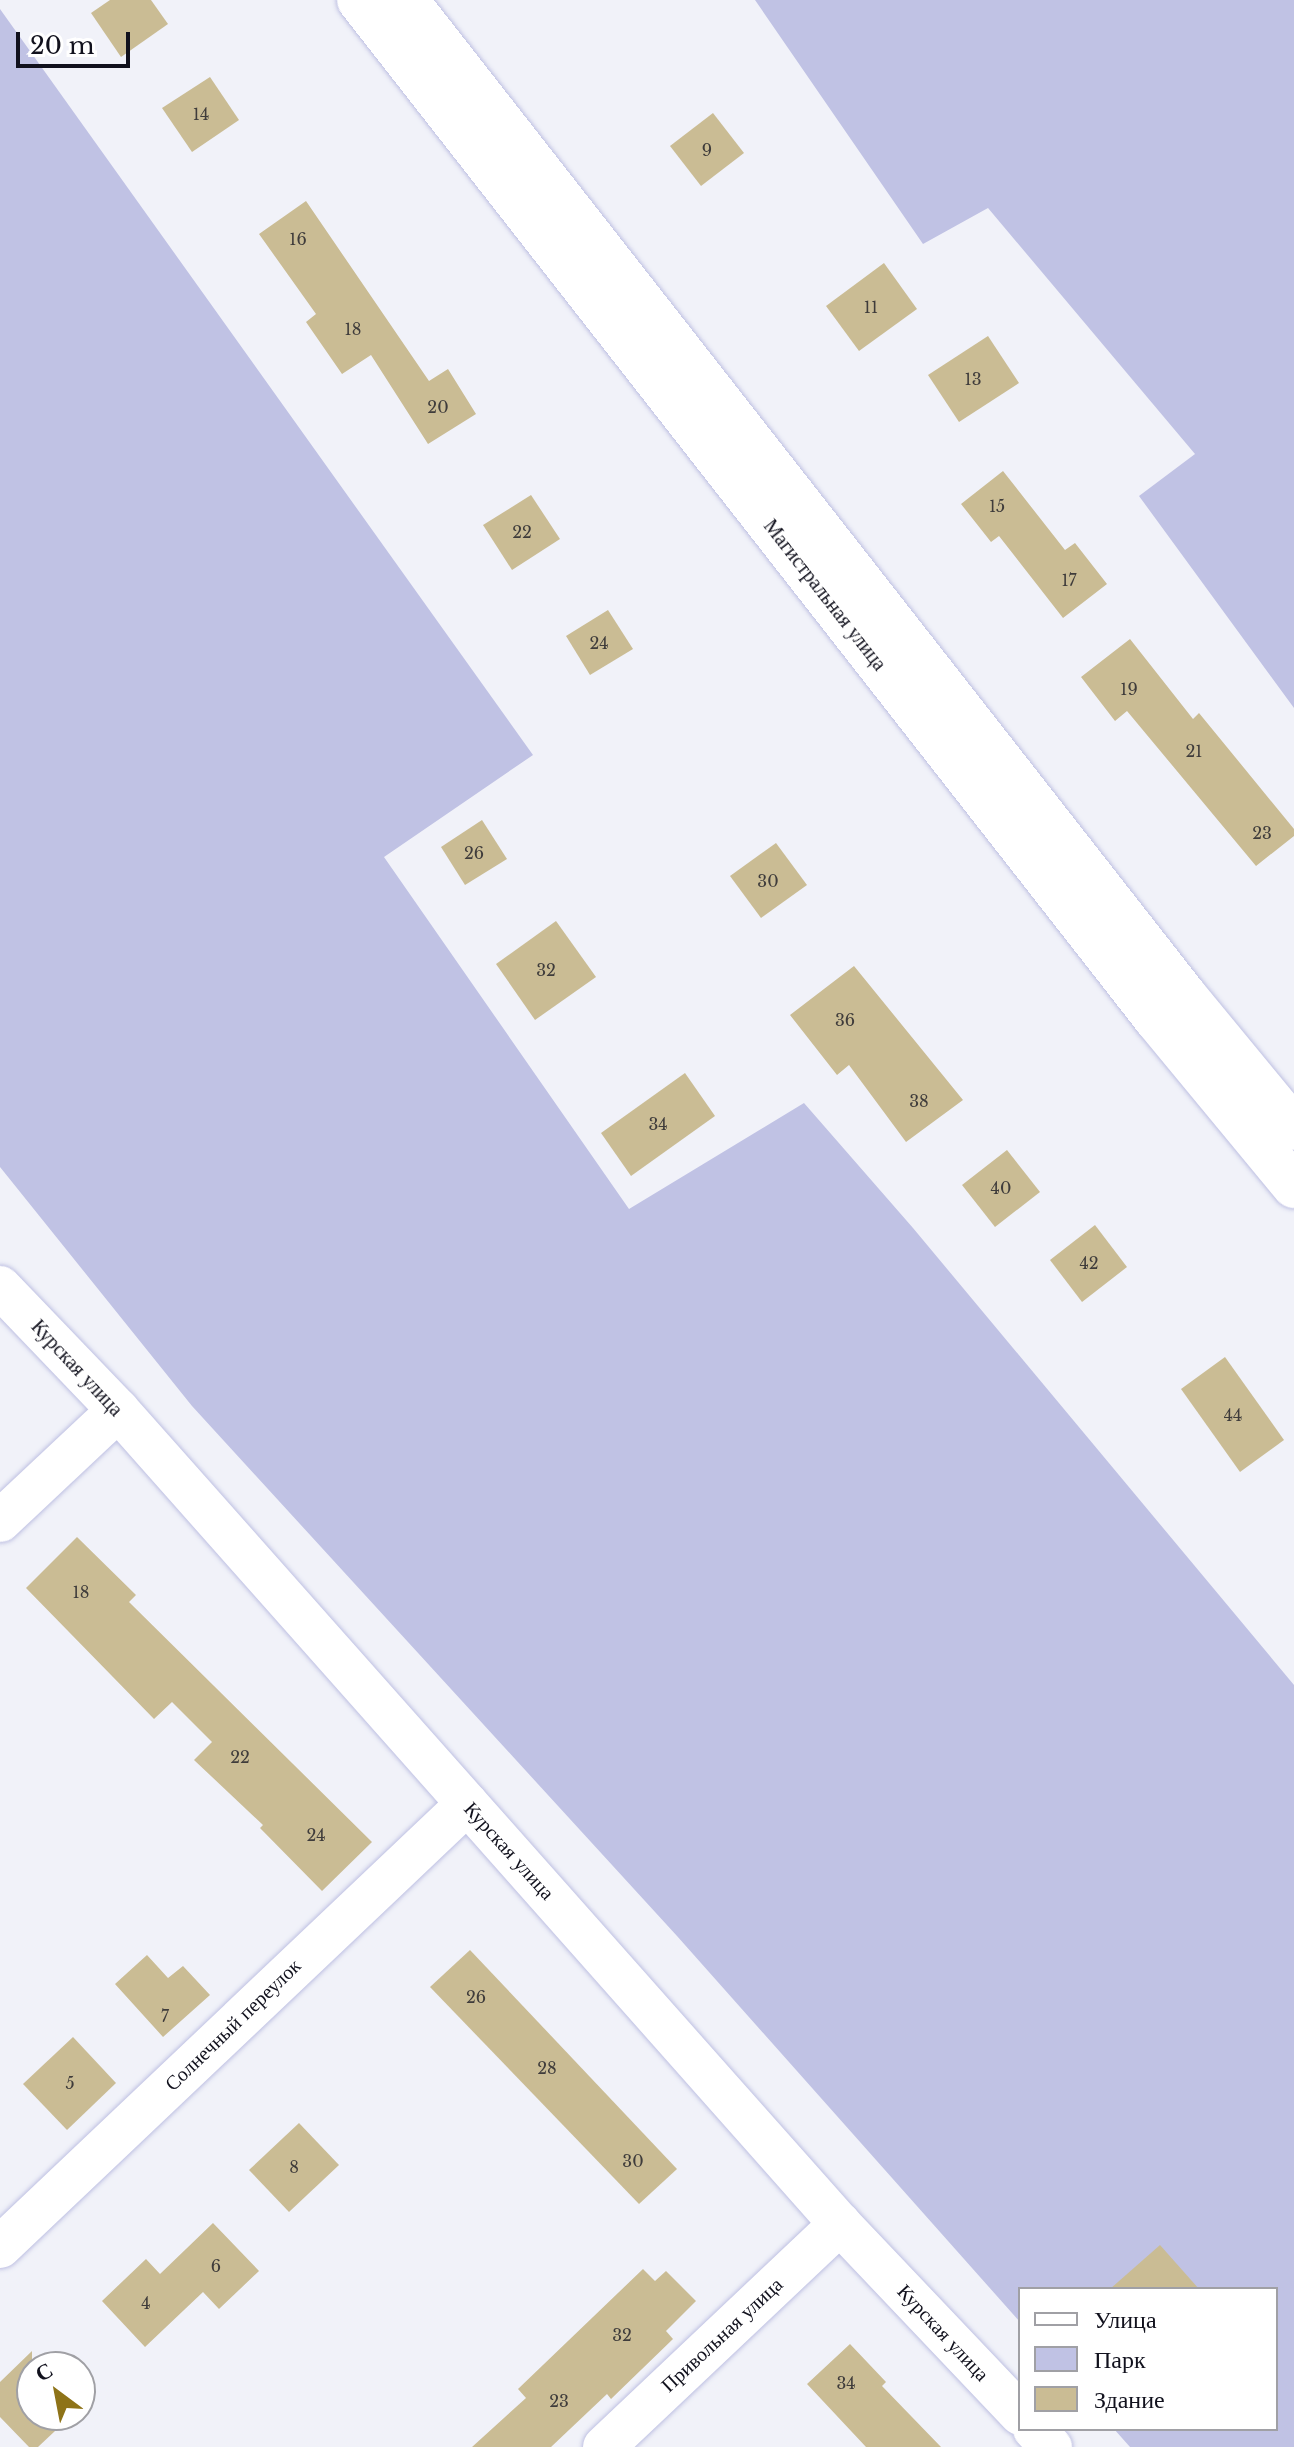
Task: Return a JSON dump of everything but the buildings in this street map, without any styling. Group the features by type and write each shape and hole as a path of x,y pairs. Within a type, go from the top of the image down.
{"highway":[{"name":"Магистральная улица","path":"359,0 1156,1019 1294,1186"},
{"name":"Магистральная улица","path":"406,0 1175,983 1294,1128"}],"street":[{"name":"Курская улица","path":"0,1287 118,1410 840,2224 1018,2412"},
{"path":"0,1521 118,1410"},
{"name":"Солнечный переулок","path":"0,2247 467,1804"},
{"name":"Привольная улица","path":"604,2447 840,2224"},
{"path":"1036,2431 1051,2447"}],"green space":[{"path":"755,0 1294,0 1294,708 1139,496 1195,454 988,208 923,244"},
{"path":"0,9 533,755 384,857 629,1209 804,1103 913,1228 1294,1685 1294,2447 1130,2447 1116,2431 1278,2431 1278,2287 1018,2287 1018,2320 677,1936 192,1406 0,1167"}]}
